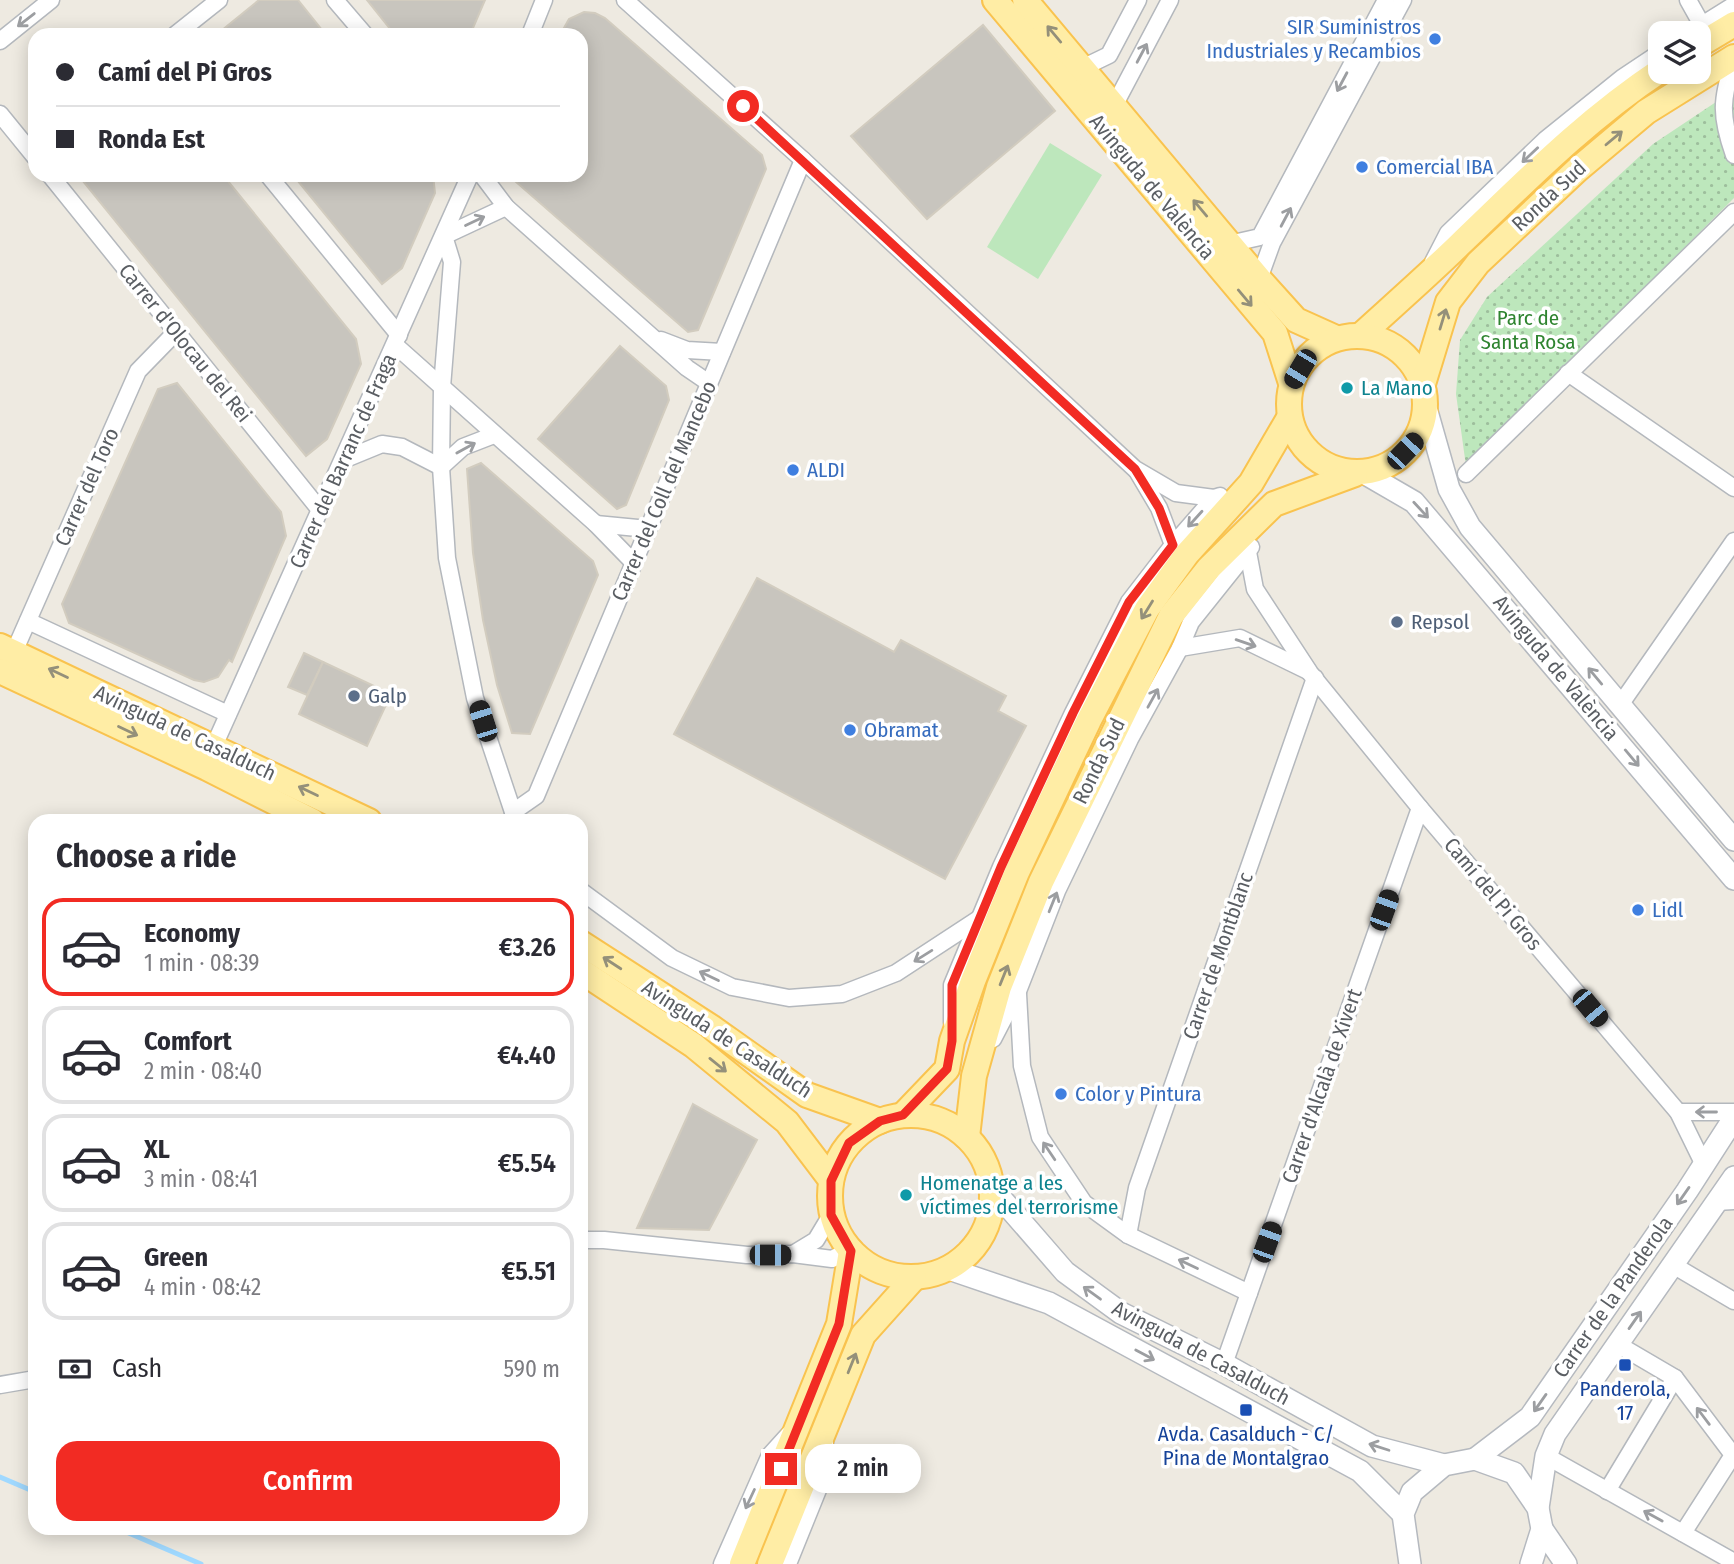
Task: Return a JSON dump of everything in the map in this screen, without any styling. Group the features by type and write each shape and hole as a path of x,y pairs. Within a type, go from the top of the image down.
{"main road":[{"name":"Avinguda de València","path":"995,0 1275,333 1291,383"},
{"name":"Avinguda de València","path":"1025,0 1296,320 1336,338"},
{"path":"1711,25 1734,10"},
{"name":"Ronda Sud","path":"1424,396 1448,302 1478,263 1577,170 1646,112 1734,59"},
{"name":"Ronda Sud","path":"1361,335 1556,150 1648,78"},
{"path":"1361,335 1388,342 1410,360 1424,396 1416,439 1394,463 1359,473 1325,466 1302,446 1289,418 1291,383 1308,355 1336,338 1361,335"},
{"name":"Avinguda de València","path":"1424,396 1449,489 1470,527 1734,840"},
{"name":"Ronda Sud","path":"891,1118 947,1069 952,1041 973,981 1017,872 1089,720 1147,609 1187,554 1251,483 1289,418"},
{"name":"Avinguda de València","path":"1359,473 1413,502 1734,879"},
{"name":"Ronda Sud","path":"967,1137 974,1076 999,987 1041,882 1171,616 1209,568 1274,504 1359,473"},
{"name":"Avinguda de Casalduch","path":"5,656 214,746 355,814"},
{"name":"Avinguda de Casalduch","path":"5,656 207,768 299,814"},
{"name":"Avinguda de Casalduch","path":"588,948 711,1027 807,1095 891,1118"},
{"name":"Avinguda de Casalduch","path":"588,976 693,1045 787,1122 831,1181"},
{"path":"891,1118 936,1118 967,1137 983,1157 992,1188 989,1222 974,1249 949,1269 914,1278 877,1271 850,1251 831,1215 831,1181 849,1143 891,1118"},
{"name":"Carrer de la Panderola","path":"1475,1459 1530,1417 1734,1118"},
{"name":"Carrer de la Panderola","path":"1531,1564 1540,1518 1546,1456 1555,1434 1673,1265 1725,1202 1734,1177"},
{"name":"Avinguda de Casalduch","path":"992,1188 1065,1272 1121,1313 1224,1364 1372,1446 1444,1465"},
{"path":"742,1564 839,1324 850,1251"},
{"name":"Avinguda de Casalduch","path":"949,1269 1049,1303 1360,1471 1403,1514"},
{"path":"771,1564 863,1335 914,1278"},
{"path":"1410,1564 1403,1514 1412,1492 1444,1465 1475,1459 1514,1473 1566,1564"}],"street":[{"path":"0,41 51,0"},
{"path":"184,28 219,0"},
{"path":"335,0 359,28"},
{"path":"533,28 544,0"},
{"path":"625,0 803,160 1135,469 1176,493 1214,498"},
{"path":"1082,68 1109,55 1138,0"},
{"path":"1114,106 1170,0"},
{"path":"1229,243 1260,237 1385,0"},
{"path":"1259,279 1272,243 1403,0"},
{"path":"1688,0 1694,21"},
{"path":"1715,0 1734,10"},
{"path":"1734,59 1724,90 1724,126 1734,155"},
{"name":"Ronda Sud","path":"1426,276 1448,233 1458,223 1545,140 1622,78 1648,61"},
{"path":"0,114 28,145"},
{"name":"Carrer del Coll del Mancebo","path":"517,814 536,796 803,160"},
{"name":"Carrer d'Olocau del Rei","path":"56,182 320,510"},
{"path":"273,182 397,340 442,387 596,523 634,563"},
{"name":"Carrer del Barranc de Fraga","path":"214,746 467,182"},
{"path":"487,182 506,207 687,368 709,383"},
{"path":"506,207 444,236 452,262 442,387 441,467 447,558 475,698 514,814"},
{"path":"1466,474 1734,212"},
{"name":"Carrer del Toro","path":"5,656 28,621 138,371 176,332"},
{"path":"655,338 687,350 722,352"},
{"path":"1568,373 1734,488"},
{"path":"441,467 463,447 494,435"},
{"path":"343,460 382,444 402,447 441,467"},
{"path":"1135,469 1159,508 1173,545"},
{"name":"Ronda Sud","path":"952,1041 952,985 1001,867 1129,602 1214,498 1251,483"},
{"path":"974,1076 1018,991 1057,891 1130,739 1180,648 1191,622 1248,552 1274,504"},
{"path":"596,523 648,529"},
{"path":"1620,705 1734,541"},
{"name":"Camí del Pi Gros","path":"1248,552 1255,589 1313,675 1420,807 1678,1112 1704,1165"},
{"name":"Avinguda de Casalduch","path":"28,621 228,714"},
{"name":"Camí del Pi Gros","path":"1180,648 1240,638 1313,675"},
{"name":"Carrer de Montblanc","path":"1128,1235 1137,1188 1313,675"},
{"name":"Carrer d'Alcalà de Xivert","path":"1224,1364 1420,807"},
{"path":"588,896 672,958 732,987 789,998 842,995 895,974 980,918"},
{"path":"1018,991 1022,1066 1040,1137 1084,1203 1128,1235 1249,1293"},
{"path":"1678,1112 1734,1112"},
{"path":"793,1254 816,1240 831,1215"},
{"path":"588,1240 747,1255 793,1254 832,1259 850,1251"},
{"path":"1673,1265 1734,1301"},
{"path":"1618,1344 1675,1378 1733,1455 1683,1533"},
{"path":"1607,1490 1675,1378"},
{"path":"0,1385 28,1380"},
{"path":"722,1564 770,1455 800,1422"},
{"path":"788,1564 822,1480 826,1427"},
{"path":"1546,1456 1734,1562"}],"green space":[{"name":"Parc de Santa Rosa","path":"1734,90 1734,198 1466,466 1456,394 1460,340 1487,297 1653,144"},
{"path":"1050,143 1102,175 1038,279 987,247"}],"building":[{"path":"259,0 298,0 320,28 225,28"},
{"path":"367,0 485,0 473,28 389,28"},
{"path":"584,12 605,18 762,155 766,169 698,330 688,332 516,182 588,182 588,28 564,28 569,19"},
{"path":"983,25 1055,111 927,219 851,136"},
{"path":"84,182 229,182 356,339 361,364 327,439 306,456"},
{"path":"299,182 434,182 435,193 402,268 382,284"},
{"path":"620,346 666,386 669,400 626,505 617,509 538,439"},
{"path":"177,383 281,512 286,536 232,662 229,660 218,677 204,682 194,680 69,623 62,604 158,389"},
{"path":"481,463 593,561 598,575 530,734 512,733 497,685 483,620 473,553 467,469"},
{"name":"Obramat","path":"757,578 894,652 901,640 1006,696 998,711 1026,726 945,879 674,734"},
{"path":"304,653 323,662 307,695 288,687"},
{"path":"323,662 391,694 367,746 299,714"},
{"path":"693,1104 757,1140 709,1230 637,1228"}],"waterway":[{"path":"0,1477 28,1489"},
{"path":"133,1535 201,1564"}],"place":[{"name":"SIR Suministros Industriales y Recambios","path":"1435,39"},
{"name":"Comercial IBA","path":"1362,167"},
{"name":"La Mano","path":"1347,388"},
{"name":"ALDI","path":"793,470"},
{"name":"Repsol","path":"1397,622"},
{"name":"Galp","path":"354,696"},
{"name":"Obramat","path":"850,730"},
{"name":"Lidl","path":"1638,910"},
{"name":"Color y Pintura","path":"1061,1094"},
{"name":"Homenatge a les víctimes del terrorisme","path":"906,1195"},
{"name":"Panderola, 17","path":"1625,1365"},
{"name":"Avda. Casalduch - C/ Pina de Montalgrao","path":"1246,1410"}],"route":[{"path":"743,106 1135,469 1159,508 1173,545 1129,602 1073,713 1001,867 952,985 952,1041 947,1069 903,1115 880,1121 849,1143 831,1181 831,1215 851,1251 839,1324 781,1469"}]}
